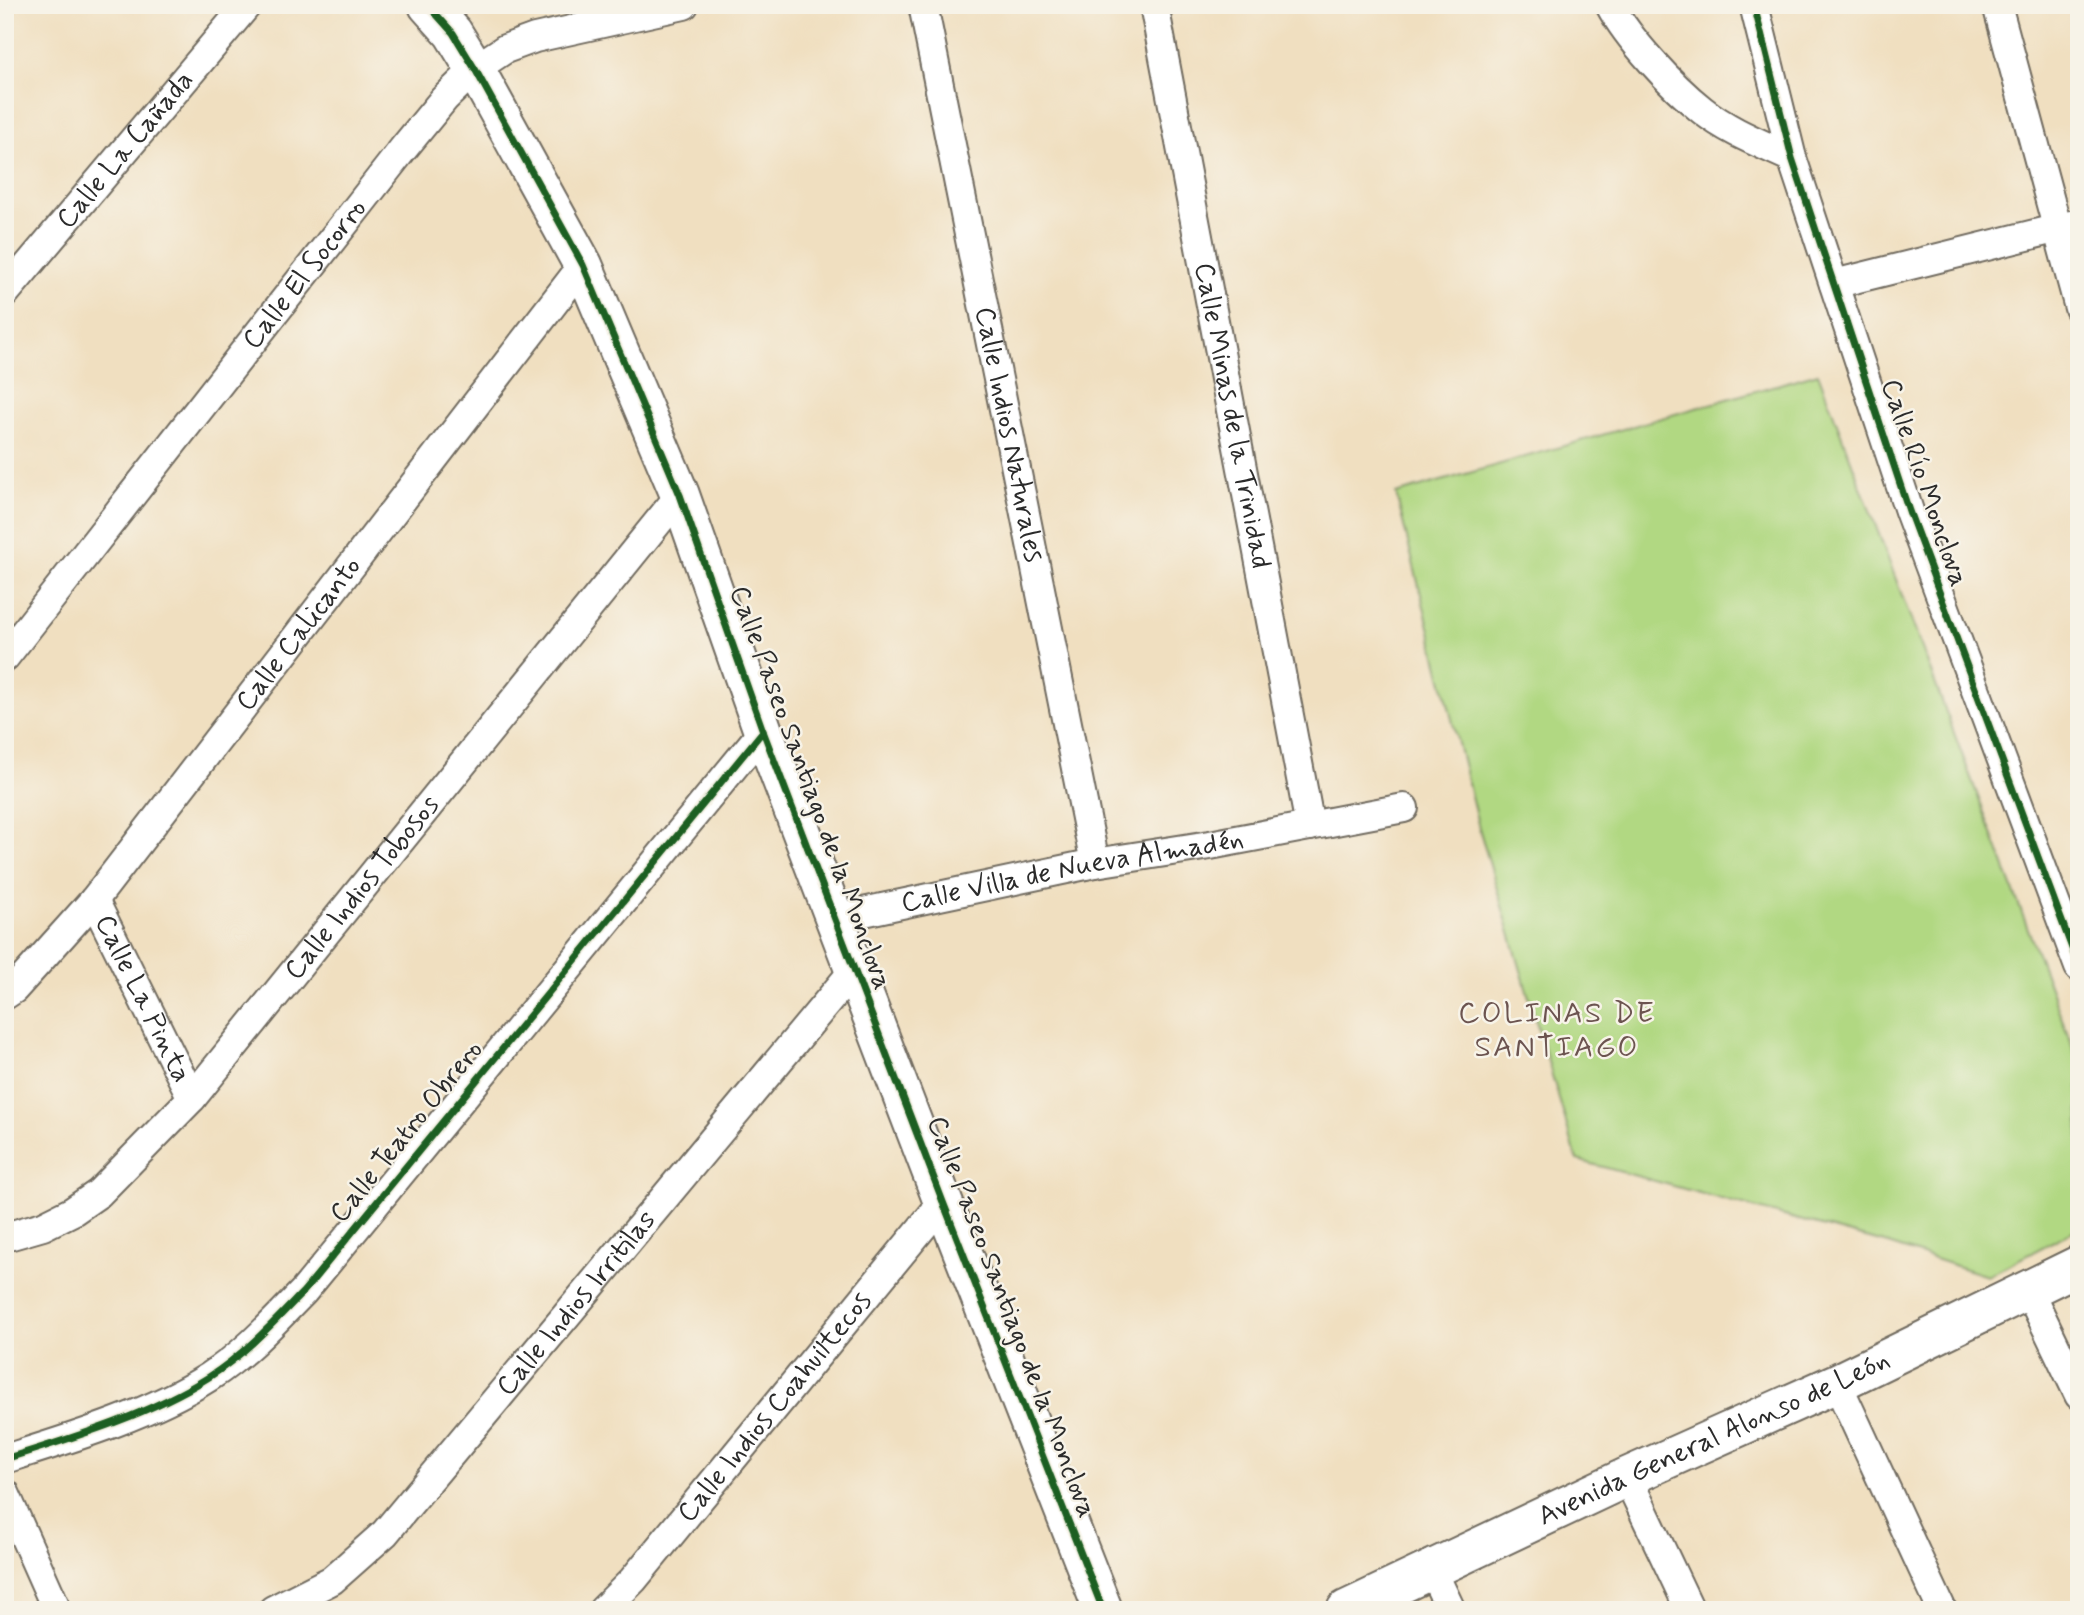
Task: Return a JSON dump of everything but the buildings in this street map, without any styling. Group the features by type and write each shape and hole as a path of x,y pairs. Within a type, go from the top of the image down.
{"street":[{"name":"Calle La Cañada","path":"5,293 247,5"},
{"name":"Calle El Socorro","path":"5,657 403,149 444,99 475,69 505,49 535,38 684,5"},
{"name":"Calle Indios Naturales","path":"923,5 1095,863"},
{"name":"Calle Minas de la Trinidad","path":"1154,5 1226,396 1310,826"},
{"path":"1610,5 1656,66 1702,111 1742,135 1792,158"},
{"name":"Calle Río Monclova","path":"1754,5 1792,158 1909,511 2079,967"},
{"path":"1997,5 2068,226 2079,308"},
{"name":"Calle Paseo Santiago de la Monclova","path":"446,14 583,265 680,495 764,731 943,1202 1103,1610"},
{"path":"1834,284 2068,226"},
{"name":"Calle Calicanto","path":"5,995 14,989 94,900 583,265"},
{"name":"Calle Indios Tobosos","path":"5,1237 43,1226 99,1194 192,1098 680,495"},
{"name":"Calle Teatro Obrero","path":"5,1459 85,1434 161,1401 208,1377 251,1345 304,1291 764,731"},
{"name":"Calle Villa de Nueva Almadén","path":"835,918 1095,863 1404,808"},
{"name":"Calle La Pinta","path":"94,900 192,1098"},
{"name":"Calle Indios Irritilas","path":"273,1610 332,1580 385,1533 855,969"},
{"name":"Calle Indios Coahuiltecos","path":"603,1610 633,1580 943,1202"},
{"name":"Avenida General Alonso de León","path":"1346,1610 1627,1477 1837,1382 2079,1265"},
{"path":"2028,1289 2079,1395"},
{"path":"1837,1382 1942,1610"},
{"path":"1627,1477 1690,1610"},
{"path":"5,1493 57,1610"},
{"path":"1432,1570 1451,1610"}],"green space":[{"path":"1818,373 2079,1064 2079,1228 1987,1276 1888,1244 1577,1160 1479,828 1396,494"}],"cycle path":[{"path":"428,5 453,33 475,69 583,265 680,495 763,731 1103,1610"},
{"path":"1754,5 1792,158 1909,511 2079,967"},
{"path":"5,1459 110,1424 186,1391 235,1358 259,1337 304,1291 763,731"}],"district":[{"name":"COLINAS DE SANTIAGO","path":"1557,1030"}]}
